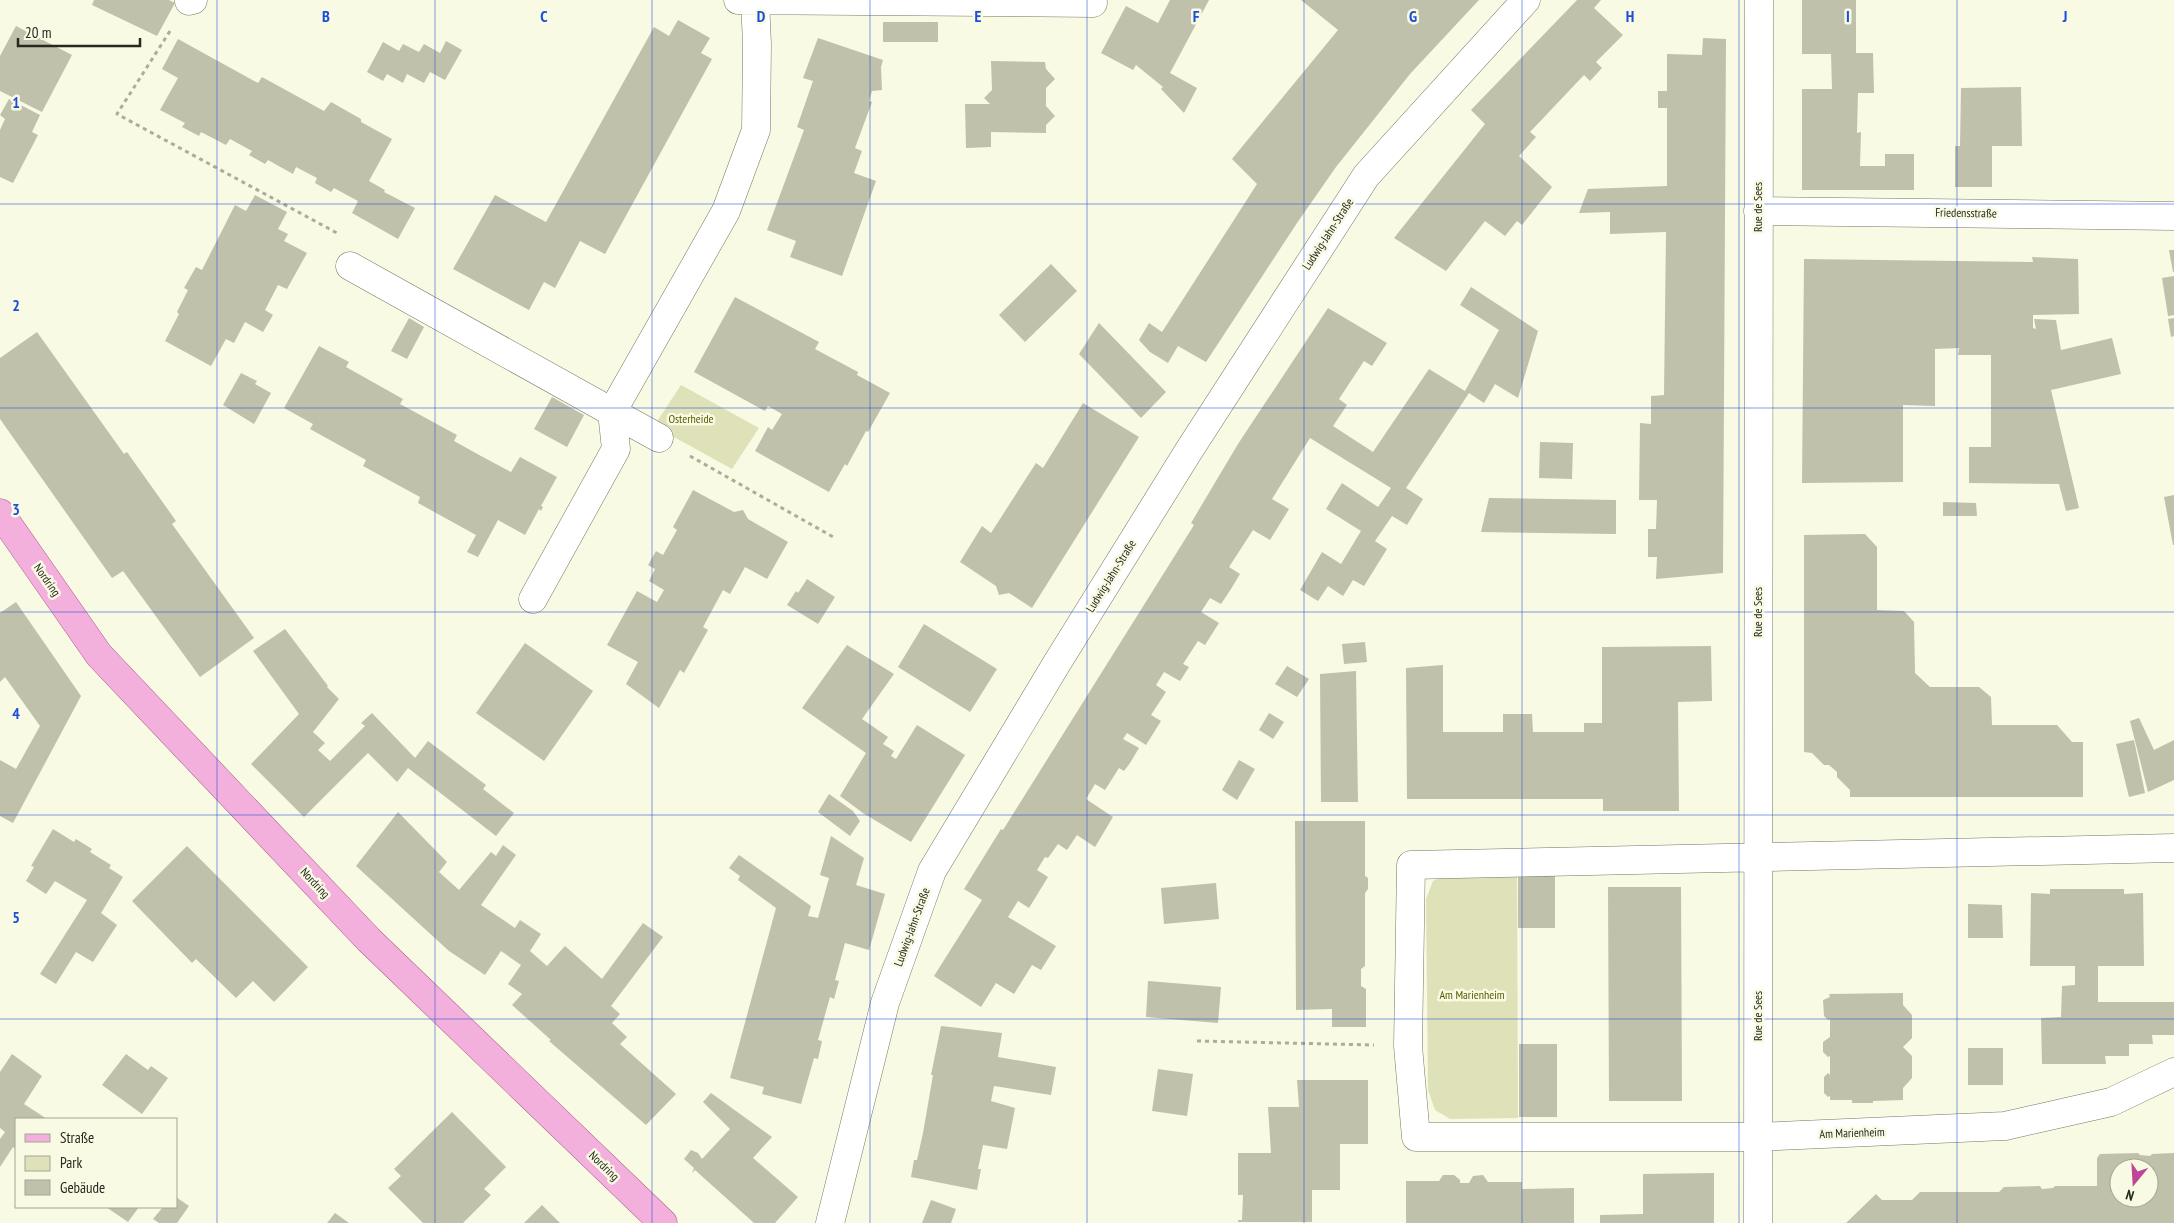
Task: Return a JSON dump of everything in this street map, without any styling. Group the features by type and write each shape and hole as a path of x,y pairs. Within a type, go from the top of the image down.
{"main road":[{"name":"Nordring","path":"0,513 99,655 369,940 662,1223"}],"street":[{"path":"738,0 1093,3"},
{"path":"533,600 616,449 612,412 726,211 756,130 757,44 755,0"},
{"name":"Ludwig-Jahn-Straße","path":"830,1223 885,1003 932,871 1057,663 1188,452 1366,176 1526,0"},
{"name":"Rue de Sees","path":"1758,1223 1759,0"},
{"name":"Friedensstraße","path":"1758,211 2174,216"},
{"path":"350,266 659,438"},
{"name":"Am Marienheim","path":"2174,848 1411,865 1408,1046 1416,1137 1758,1137 2005,1126 2111,1102 2174,1072"}],"path":[{"path":"191,0 117,114 348,239 350,266"},
{"path":"659,438 835,538"},
{"path":"1197,1041 1408,1046"}],"green space":[{"name":"Osterheide","path":"681,385 759,428 732,469 654,426"},
{"name":"Am Marienheim","path":"1450,873 1517,873 1518,1118 1450,1119 1435,1110 1428,1090 1426,899 1433,881"}],"building":[{"path":"94,0 169,0 175,3 157,36 92,5"},
{"path":"1170,0 1209,0 1170,73 1197,88 1184,113 1161,89 1163,87 1136,65 1133,70 1101,53 1126,6 1158,23"},
{"path":"1301,0 1479,0 1410,74 1336,167 1206,362 1178,346 1168,363 1150,352 1139,340 1149,323 1162,332 1257,184 1232,159 1338,30"},
{"path":"1577,0 1601,0 1594,8 1623,35 1596,62 1602,68 1590,81 1584,75 1530,132 1536,137 1519,156 1552,187 1522,225 1517,221 1505,236 1485,221 1446,271 1394,238 1485,124 1471,110"},
{"path":"1802,0 1856,0 1856,53 1873,53 1874,93 1858,93 1857,133 1861,132 1860,166 1885,166 1885,154 1914,154 1914,190 1802,190 1802,89 1832,89 1831,54 1802,54"},
{"path":"678,20 710,38 701,53 712,59 605,254 580,241 555,288 544,282 529,310 453,269 495,195 546,222 654,27 669,36"},
{"path":"883,22 938,22 938,42 883,42"},
{"path":"16,26 72,55 42,112 0,91 0,56"},
{"path":"818,38 883,60 881,67 882,90 872,91 869,101 872,102 855,148 862,151 854,173 876,181 842,276 790,257 796,241 767,230 804,130 797,127 813,81 803,78"},
{"path":"1703,38 1726,39 1723,573 1656,579 1657,557 1648,557 1648,529 1656,529 1657,500 1639,500 1640,423 1651,424 1651,396 1664,395 1666,232 1610,234 1610,212 1579,213 1588,189 1667,186 1667,108 1658,108 1658,91 1667,91 1667,54 1702,55"},
{"path":"178,39 258,83 262,77 324,111 331,102 361,119 361,122 392,139 369,181 385,190 384,192 415,208 398,239 352,213 358,201 334,188 331,192 315,183 317,178 296,167 293,174 268,160 265,164 249,155 252,151 230,139 226,145 201,132 199,136 182,127 185,123 160,110 178,78 162,69"},
{"path":"446,41 462,50 445,80 430,72 424,83 407,74 403,83 387,74 383,81 367,72 383,42 399,51 403,44 419,52 424,44 440,53"},
{"path":"991,61 1045,62 1046,69 1055,79 1046,88 1046,106 1055,116 1046,125 1046,133 991,132 991,147 966,148 965,104 990,104 984,98 992,90"},
{"path":"2021,87 2022,146 1992,146 1992,187 1955,187 1955,146 1960,146 1961,88"},
{"path":"9,99 40,115 32,132 38,135 13,183 0,177 0,130 5,119 0,115"},
{"path":"255,195 287,212 278,229 288,234 284,241 307,253 287,289 278,285 265,310 273,315 263,332 245,322 234,343 226,339 211,366 165,341 179,314 177,312 188,290 184,288 196,267 202,270 235,205 246,211"},
{"path":"2169,250 2174,250 2174,272 2173,272"},
{"path":"2032,257 2078,259 2079,314 2033,315 2033,328 2036,329 2034,319 2056,320 2061,350 2112,338 2121,374 2051,390 2079,508 2066,511 2059,484 1969,483 1969,447 1991,447 1991,355 1958,355 1959,348 1935,349 1935,406 1903,405 1903,482 1802,483 1804,259 2033,262"},
{"path":"1051,264 1077,291 1025,342 999,315"},
{"path":"2174,276 2174,315 2168,316 2162,278"},
{"path":"1471,287 1538,331 1518,398 1495,384 1484,403 1469,393 1406,488 1423,499 1407,525 1392,516 1375,541 1387,549 1364,586 1353,580 1343,596 1328,586 1318,601 1300,590 1322,552 1341,564 1361,531 1326,509 1342,483 1378,507 1391,488 1310,438 1272,499 1289,509 1270,540 1253,530 1229,567 1240,574 1231,589 1221,604 1210,598 1201,612 1219,623 1205,645 1198,641 1183,664 1189,667 1180,681 1164,672 1156,685 1166,692 1151,715 1161,721 1146,745 1127,733 1123,739 1139,748 1130,763 1124,771 1119,768 1105,790 1095,784 1086,799 1113,817 1095,847 1077,835 1067,850 1058,844 1048,858 1045,857 1037,870 1048,877 1029,908 1018,901 1008,917 1056,946 1041,970 1032,965 1014,994 996,983 981,1007 934,976 982,900 964,889 1194,525 1191,523 1238,444 1328,308 1387,343 1372,366 1364,361 1339,399 1347,405 1333,426 1373,452 1429,369 1465,391 1499,330 1460,305"},
{"path":"735,297 819,342 815,349 858,372 857,375 890,393 868,432 866,431 847,466 845,464 829,492 755,451 768,427 772,430 782,414 768,406 765,411 694,372"},
{"path":"409,318 424,327 407,359 391,351"},
{"path":"2174,318 2174,336 2171,337 2168,319"},
{"path":"1099,323 1166,392 1141,418 1079,354"},
{"path":"37,332 124,454 127,452 176,521 172,524 254,638 200,677 123,571 112,578 0,419 0,358"},
{"path":"319,346 349,362 346,367 403,399 400,404 457,435 454,441 481,456 511,472 520,457 557,477 541,506 543,507 541,511 539,509 525,535 498,520 478,557 467,552 476,535 418,503 420,497 363,466 366,460 310,429 313,424 284,408"},
{"path":"241,373 257,381 255,384 271,393 254,424 223,405"},
{"path":"552,397 584,415 567,447 534,429"},
{"path":"1083,403 1139,437 1032,608 1009,593 999,595 996,586 960,562 982,526 991,533 1036,463 1043,468"},
{"path":"1540,442 1573,443 1572,479 1539,478"},
{"path":"693,490 734,512 743,510 748,519 788,542 767,579 745,567 730,594 723,590 703,627 708,630 684,673 680,670 659,708 626,684 638,662 607,645 637,591 657,602 664,590 649,581 655,569 648,565 656,551 663,555 677,530 673,527"},
{"path":"2174,495 2174,545 2173,545 2164,497"},
{"path":"1489,498 1616,500 1616,534 1481,532"},
{"path":"1943,502 1976,503 1977,516 1943,516"},
{"path":"1865,534 1877,547 1877,610 1904,611 1914,622 1915,673 1930,687 1979,687 1991,697 1992,725 2057,725 2072,742 2083,742 2083,797 1850,797 1850,790 1837,777 1837,772 1829,765 1824,765 1812,753 1804,752 1804,535"},
{"path":"807,579 835,597 818,624 787,605"},
{"path":"16,602 81,696 13,823 0,816 0,760 16,769 40,726 5,677 0,682 0,613"},
{"path":"924,624 997,669 970,712 898,667"},
{"path":"285,629 327,687 339,699 313,732 325,743 318,750 330,761 365,726 361,723 372,713 415,758 428,741 486,785 483,789 514,813 496,836 408,768 397,782 368,753 304,817 251,764 299,714 253,651"},
{"path":"1365,642 1367,662 1344,664 1342,644"},
{"path":"525,643 593,691 544,761 476,713"},
{"path":"847,645 894,674 862,719 888,737 883,744 894,751 891,756 896,759 917,725 965,755 911,842 863,813 840,796 866,753 802,708"},
{"path":"1711,646 1712,701 1678,702 1679,811 1603,811 1603,799 1407,799 1406,668 1443,665 1443,732 1503,732 1503,714 1532,714 1533,732 1584,732 1584,723 1602,723 1602,647"},
{"path":"1287,666 1309,679 1297,697 1275,684"},
{"path":"1356,671 1358,802 1321,802 1320,674"},
{"path":"1269,713 1284,722 1273,739 1259,730"},
{"path":"2139,718 2154,750 2174,740 2174,780 2148,792 2130,721"},
{"path":"2134,740 2145,793 2129,797 2116,744"},
{"path":"1239,760 1255,769 1237,800 1222,790"},
{"path":"829,794 853,811 860,821 850,836 818,812"},
{"path":"398,812 447,862 439,872 459,890 491,852 496,856 503,845 516,855 481,905 515,928 520,920 541,934 530,951 547,966 565,946 602,979 643,923 663,937 611,1006 620,1014 612,1023 627,1037 620,1044 676,1094 646,1125 549,1041 551,1040 512,1005 522,994 508,984 521,965 501,951 485,975 449,951 356,866"},
{"path":"1295,821 1365,821 1365,876 1368,878 1368,889 1365,893 1365,966 1361,969 1361,986 1366,989 1366,1027 1332,1027 1332,1009 1296,1010"},
{"path":"53,829 74,842 76,839 92,849 90,852 111,865 109,868 123,877 101,913 117,925 93,962 76,952 56,984 40,974 87,900 55,881 46,894 26,881 34,867 31,866"},
{"path":"831,836 864,858 856,885 885,894 869,950 845,943 835,980 839,981 834,999 830,997 818,1040 822,1041 818,1059 814,1058 801,1104 762,1094 764,1087 730,1078 776,908 738,880 740,876 729,868 739,855 811,906 808,916 818,918 829,878 820,875"},
{"path":"187,846 308,967 274,1002 253,981 236,998 196,959 192,963 132,901"},
{"path":"1555,873 1555,928 1518,928 1518,874"},
{"path":"1216,883 1219,919 1164,924 1161,888"},
{"path":"1608,887 1681,887 1682,1101 1609,1101"},
{"path":"2050,889 2124,889 2124,894 2143,893 2144,966 2098,966 2098,1002 2174,1002 2174,1035 2152,1035 2153,1044 2129,1044 2129,1056 2105,1056 2106,1064 2042,1064 2041,1018 2061,1017 2062,986 2075,985 2075,966 2030,966 2031,893 2050,894"},
{"path":"1968,904 2002,905 2003,938 1968,938"},
{"path":"1148,981 1221,987 1218,1023 1146,1017"},
{"path":"1903,993 1903,1005 1912,1015 1912,1038 1903,1047 1912,1056 1912,1078 1903,1088 1903,1100 1852,1103 1852,1100 1830,1100 1830,1096 1828,1097 1824,1093 1824,1077 1828,1073 1830,1075 1830,1056 1828,1057 1823,1052 1823,1042 1830,1037 1830,1019 1828,1020 1824,1016 1823,1000 1830,997 1829,994"},
{"path":"941,1026 1002,1033 998,1057 1056,1067 1051,1095 994,1086 991,1101 1015,1108 1007,1149 983,1145 978,1169 981,1169 977,1190 911,1177 914,1160 917,1160 923,1133 933,1075 931,1075"},
{"path":"1519,1044 1557,1044 1557,1117 1519,1117"},
{"path":"1968,1048 2003,1048 2003,1085 1968,1085"},
{"path":"12,1054 42,1076 24,1104 45,1118 15,1118 15,1148 13,1147 0,1167 0,1139 5,1132 0,1128 0,1072"},
{"path":"126,1054 148,1070 151,1066 168,1078 142,1114 102,1085"},
{"path":"1158,1069 1193,1074 1187,1116 1152,1111"},
{"path":"1297,1080 1368,1080 1368,1144 1340,1144 1340,1190 1312,1190 1312,1222 1238,1222 1238,1220 1242,1220 1243,1195 1238,1195 1238,1153 1271,1153 1268,1107 1299,1107"},
{"path":"711,1093 772,1137 753,1158 798,1197 775,1223 754,1223 695,1170 692,1173 694,1168 684,1159 691,1150 698,1153 702,1159 730,1129 703,1102"},
{"path":"452,1112 506,1167 484,1189 491,1195 463,1223 423,1223 388,1188 401,1176 394,1169"},
{"path":"2138,1153 2150,1156 2152,1154 2174,1153 2174,1223 1846,1223 1876,1194 1882,1200 1912,1200 1920,1192 1999,1192 2004,1187 2040,1186 2042,1189 2055,1186 2097,1186 2097,1158 2100,1154"},
{"path":"1714,1173 1714,1223 1600,1223 1600,1215 1643,1214 1643,1174"},
{"path":"1443,1175 1454,1175 1460,1180 1460,1183 1469,1183 1473,1176 1483,1175 1488,1182 1522,1182 1522,1189 1574,1188 1574,1223 1406,1223 1406,1181 1439,1181"},
{"path":"178,1198 189,1206 177,1223 159,1223 153,1219 162,1208 178,1208"},
{"path":"931,1200 956,1209 951,1223 922,1223"},
{"path":"542,1205 560,1223 524,1223"},
{"path":"107,1208 138,1208 128,1222"},
{"path":"335,1213 349,1223 327,1223"}]}
